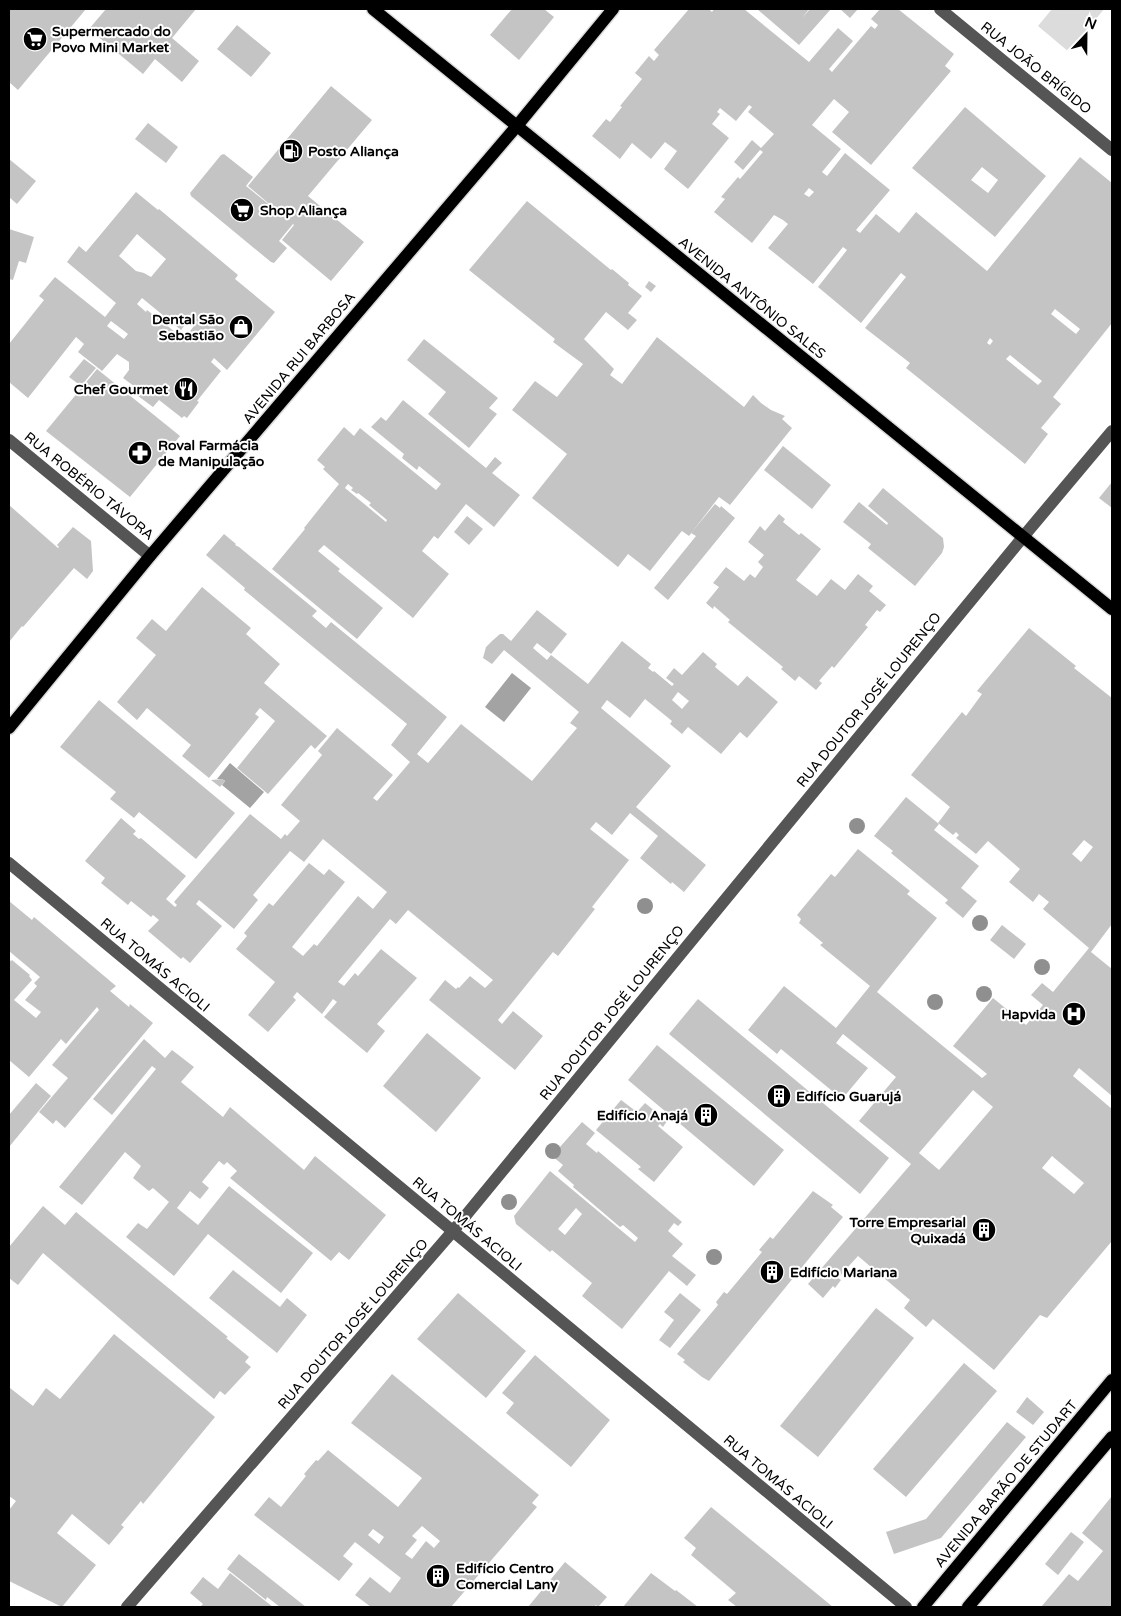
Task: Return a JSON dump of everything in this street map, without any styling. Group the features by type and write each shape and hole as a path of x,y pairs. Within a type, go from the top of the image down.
{"main road":[{"name":"AVENIDA ANTÔNIO SALES","path":"373,9 1112,610"},
{"name":"AVENIDA RUI BARBOSA","path":"9,728 150,556 516,126 613,9"},
{"name":"AVENIDA BARÃO DE STUDART","path":"923,1607 1112,1380"},
{"path":"968,1607 1112,1437"}],"street":[{"name":"RUA JOÃO BRÍGIDO","path":"940,9 1112,150"},
{"name":"RUA DOUTOR JOSÉ LOURENÇO","path":"126,1607 452,1232 1023,536 1112,431"},
{"name":"RUA ROBÉRIO TÁVORA","path":"9,440 150,556"},
{"name":"RUA TOMÁS ACIOLI","path":"9,863 906,1607"}],"shaded area":[{"path":"1052,9 1104,9 1069,52 1038,26"},
{"path":"512,673 531,688 504,722 485,707"},
{"path":"230,763 264,792 250,808 222,785 225,781 217,779"}],"building":[{"name":"Supermercado do Povo Mini Market","path":"9,9 86,9 18,90 9,82"},
{"path":"106,9 196,9 172,38 199,61 182,82 155,59 143,74 89,29"},
{"path":"512,9 544,9 554,17 519,60 490,35"},
{"path":"689,9 709,9 712,12 714,9 744,9 809,62 838,28 853,41 829,69 832,72 871,26 875,29 878,25 871,19 880,9 898,9 954,54 945,66 951,71 871,165 832,132 849,112 834,99 812,125 841,149 822,172 827,176 845,153 890,190 856,230 860,233 876,214 899,233 916,212 987,271 1080,157 1112,183 1112,323 1053,397 1061,404 1041,428 1048,434 1025,464 906,368 910,363 865,328 906,277 901,273 861,323 818,287 847,250 843,247 813,284 768,248 788,224 783,220 774,215 752,243 714,212 725,199 721,197 738,177 740,179 763,152 760,150 743,170 734,162 752,140 761,148 774,134 748,112 752,107 749,105 736,121 720,108 717,112 720,114 712,124 729,138 688,189 664,169 677,151 665,142 651,159 632,143 620,159 592,136 606,119 610,122 622,107 620,106 642,79 635,73 649,56 654,61 659,55 654,50","holes":["809,188 814,192 809,197 804,194","1055,309 1080,329 1076,334 1051,314","990,338 993,341 990,345 987,343","1010,355 1042,381 1038,385 1006,359"]},
{"path":"757,9 809,9 802,18 810,9 831,9 799,45"},
{"path":"840,9 858,9 850,18"},
{"path":"237,25 271,53 251,77 217,49"},
{"path":"331,86 372,120 308,196 364,242 331,281 282,240 293,224 279,241 287,248 274,263 191,196 190,193 221,155 224,154 253,177 246,186 281,214 248,186"},
{"path":"965,107 1046,176 995,237 912,168","holes":["982,167 998,180 988,193 971,180"]},
{"path":"148,123 178,147 166,163 135,139"},
{"path":"9,159 36,181 17,204 9,197"},
{"path":"136,192 238,275 235,279 275,312 227,370 214,358 211,362 221,371 197,401 199,402 187,418 184,416 182,418 159,400 153,407 134,393 138,389 123,378 129,370 129,362 117,354 102,371 78,352 84,344 76,337 28,398 9,382 9,344 44,300 39,296 55,277 105,317 116,303 67,262 79,246 86,252","holes":["137,234 166,259 151,277 136,271 119,256","142,298 181,330 191,317 197,322 184,339 137,304","111,321 128,334 124,339 107,326"]},
{"path":"527,201 629,283 628,285 642,296 628,313 637,320 628,330 606,312 584,339 614,369 610,375 622,384 657,337 744,407 753,395 771,410 785,416 782,419 792,428 730,505 719,497 689,536 682,531 650,571 628,554 618,567 532,498 567,454 512,410 535,381 557,397 583,364 553,342 555,339 469,270"},
{"path":"9,229 34,237 26,263 19,261 13,280 9,279"},
{"path":"649,281 656,286 651,292 645,287"},
{"path":"424,339 498,398 489,408 497,414 469,448 428,414 446,392 407,360"},
{"path":"84,359 96,368 81,386 69,377"},
{"path":"97,369 180,436 130,497 46,431"},
{"path":"403,400 486,468 495,457 502,463 492,473 520,495 494,527 466,504 438,539 434,536 422,551 449,574 413,618 324,545 318,551 340,569 338,571 383,608 357,639 272,569 339,484 323,469 325,467 317,460 344,427 354,436 360,428 436,490 441,484 419,466 417,470 402,458 404,454 371,427 381,417 386,421","holes":["348,484 353,488 351,490 371,503 369,505 387,520 386,522 345,488"]},
{"path":"783,446 831,485 812,509 764,470"},
{"path":"1112,482 1112,508 1099,498"},
{"path":"883,488 943,538 944,547 942,553 915,586 868,548 871,544 843,522 859,502 887,525 888,523 868,506"},
{"path":"715,504 720,508 721,506 735,518 668,600 654,588 696,536 691,533"},
{"path":"9,505 58,548 57,545 73,527 91,541 93,571 87,579 74,568 9,642"},
{"path":"779,514 785,519 783,522 821,549 796,580 817,596 831,579 845,590 858,574 873,586 869,591 886,605 880,612 877,610 865,625 868,627 834,668 832,666 819,681 822,683 816,690 799,676 795,681 781,669 783,667 728,622 730,620 714,606 713,609 706,603 719,587 713,583 726,567 744,581 750,574 755,578 763,567 758,562 764,555 748,542 760,526 765,531"},
{"path":"467,516 483,529 469,545 454,532"},
{"path":"224,534 317,611 312,616 326,628 331,622 447,717 417,754 428,763 461,724 532,781 577,728 570,723 579,712 504,650 492,664 483,658 486,647 492,641 500,634 503,634 511,641 537,610 567,634 551,654 537,643 533,648 547,660 551,655 588,684 622,641 651,664 648,668 672,686 674,684 666,678 674,668 682,675 703,652 717,664 715,667 738,686 747,676 778,702 747,738 740,732 721,754 688,727 682,734 670,724 672,721 645,699 630,718 607,700 601,708 671,766 636,807 706,865 684,892 672,882 671,884 640,858 658,836 630,813 612,835 596,822 590,829 629,860 592,907 595,909 558,956 553,952 498,1020 502,1024 513,1011 543,1036 515,1070 429,1000 445,980 456,989 470,976 485,988 493,980 408,910 396,924 390,919 338,982 344,986 355,973 358,976 381,949 417,978 377,1024 385,1031 367,1053 324,1017 337,1002 333,999 322,1014 297,992 293,997 296,1000 268,1032 248,1015 275,982 236,949 247,936 244,933 269,903 273,906 309,863 324,875 329,869 345,882 292,947 303,956 314,944 317,946 358,896 373,909 387,892 323,839 304,862 290,851 253,895 258,900 234,929 199,900 196,904 222,926 190,963 183,957 181,959 148,931 159,920 153,915 151,917 131,901 128,905 101,883 105,878 85,861 121,818 136,831 133,834 139,839 141,838 186,876 166,899 175,907 177,905 174,902 250,814 281,839 285,834 287,836 300,821 281,805 322,755 318,751 337,728 393,775 373,798 377,801 410,762 391,745 407,724 244,590 245,588 206,555","holes":["678,692 689,701 682,709 672,700"]},
{"path":"202,587 251,628 246,634 280,664 264,683 327,736 315,749 311,745 268,794 237,768 275,721 260,708 255,714 259,717 209,778 182,756 191,745 147,708 137,720 117,702 156,655 136,638 152,619 166,631"},
{"path":"1029,628 1076,666 1074,668 1112,698 1112,924 1091,952 1112,969 1112,1096 1079,1068 1073,1076 1112,1109 1112,1241 1047,1318 1040,1315 994,1370 933,1319 926,1327 904,1308 910,1300 858,1256 838,1278 841,1280 835,1288 833,1286 823,1298 808,1284 911,1164 859,1121 896,1077 843,1034 836,1043 868,1068 842,1099 781,1049 777,1054 748,1030 784,986 836,1028 870,986 820,945 823,943 799,923 801,919 797,915 831,874 835,877 858,849 910,891 907,894 937,918 877,992 982,1078 987,1074 953,1046 993,998 1026,1025 1043,1005 1031,995 1042,983 1053,992 1089,948 1043,909 1049,902 1039,894 1033,902 1009,882 1020,869 988,841 976,854 956,838 959,835 956,832 953,835 938,823 950,807 911,775 962,712 966,716 982,694 977,691","holes":["1084,840 1093,847 1081,862 1072,854","973,1090 993,1107 939,1170 919,1153","1052,1156 1084,1183 1074,1194 1042,1168"]},
{"path":"99,700 235,813 196,859 139,812 134,818 110,799 116,792 60,747"},
{"path":"222,779 225,781 220,787 211,780"},
{"path":"906,797 939,824 934,830 979,866 961,888 977,901 963,918 945,903 948,900 891,853 893,851 874,836"},
{"path":"9,901 32,920 34,917 116,986 110,991 129,1007 130,1004 153,1023 65,1128 56,1120 53,1124 39,1112 68,1078 52,1065 99,1010 97,1007 66,1044 61,1039 29,1077 9,1060 9,960 12,960 30,975 32,980 14,1000 36,1018 41,1012 25,1000 37,986 34,983 40,977 9,951"},
{"path":"1002,925 1026,944 1014,959 990,940"},
{"name":"Edifício Guarujá","path":"698,999 889,1158 860,1194 669,1034"},
{"path":"427,1033 481,1078 436,1132 383,1086"},
{"path":"144,1039 165,1058 172,1050 194,1067 181,1082 223,1117 230,1107 304,1170 315,1156 386,1215 349,1260 339,1252 331,1261 230,1178 237,1171 227,1162 224,1165 219,1161 202,1182 209,1188 200,1199 190,1191 177,1208 198,1225 229,1186 313,1253 281,1293 208,1234 174,1276 126,1237 138,1223 147,1229 169,1202 153,1188 149,1191 133,1178 141,1166 125,1152 82,1205 59,1187 156,1069 152,1066 112,1115 93,1099"},
{"name":"Edifício Anajá","path":"657,1045 784,1150 754,1186 628,1080"},
{"path":"36,1083 51,1096 9,1147 9,1115"},
{"path":"621,1100 637,1112 645,1103 667,1121 663,1127 660,1124 658,1126 683,1147 654,1182 638,1169 641,1167 596,1130"},
{"path":"582,1122 595,1133 586,1144 597,1153 598,1151 682,1222 678,1226 674,1223 668,1231 683,1244 672,1256 696,1275 687,1286 669,1271 622,1329 582,1296 592,1283 552,1250 550,1252 516,1224 514,1216 550,1171 635,1242 638,1238 623,1225 620,1227 573,1187 574,1185 558,1171 563,1165 552,1156","holes":["576,1208 582,1214 565,1235 558,1229"]},
{"name":"Edifício Mariana","path":"813,1191 833,1205 831,1207 843,1217 709,1381 702,1377 683,1362 685,1360 677,1354 718,1305 716,1302 724,1292 727,1294 762,1252 759,1250 770,1237 773,1239"},
{"path":"43,1206 65,1225 76,1212 228,1337 226,1338 249,1357 245,1362 251,1367 225,1395 220,1391 214,1399 43,1253 18,1285 9,1278 9,1247"},
{"path":"233,1270 280,1307 287,1298 307,1315 277,1353 209,1298"},
{"path":"458,1293 526,1351 486,1398 417,1339"},
{"path":"680,1293 701,1310 670,1348 659,1340 674,1320 664,1312"},
{"path":"876,1308 914,1338 818,1457 780,1426"},
{"path":"114,1334 215,1417 143,1504 141,1501 121,1525 124,1527 109,1545 72,1514 57,1533 96,1565 62,1607 9,1581 9,1510 16,1501 9,1496 9,1389 33,1406 46,1388 60,1399"},
{"path":"535,1355 610,1420 571,1467 506,1413 514,1403 502,1393"},
{"path":"964,1363 997,1391 906,1497 873,1469"},
{"path":"392,1374 539,1495 532,1503 537,1507 451,1607 371,1607 355,1595 370,1577 390,1593 401,1578 355,1542 343,1556 353,1564 339,1581 254,1515 269,1497 281,1507 306,1476 304,1474 328,1450 398,1507 422,1478 351,1423","holes":["422,1526 440,1541 434,1548 426,1541 412,1559 405,1554 417,1540 412,1536","373,1529 384,1537 379,1544 368,1535"]},
{"path":"1027,1397 1044,1412 1033,1425 1016,1412"},
{"path":"1007,1422 1026,1437 941,1538 894,1554 886,1532 926,1519"},
{"path":"1112,1496 1112,1607 1041,1607 1069,1574 1078,1581 1103,1551 1082,1533"},
{"path":"711,1507 833,1607 737,1607 728,1600 736,1593 691,1555 696,1548 684,1538"},
{"path":"1071,1532 1084,1542 1058,1575 1045,1564"},
{"path":"239,1554 306,1607 280,1607 267,1597 266,1600 227,1569"},
{"path":"565,1562 607,1597 598,1607 596,1605 594,1607 528,1607"},
{"path":"230,1573 273,1607 200,1607 203,1604 190,1593 203,1577 218,1589"},
{"path":"651,1573 676,1590 698,1607 623,1607"}],"place":[{"name":"Supermercado do Povo Mini Market","path":"35,39"},
{"name":"Posto Aliança","path":"291,151"},
{"name":"Shop Aliança","path":"242,210"},
{"name":"Dental São Sebastião","path":"241,327"},
{"name":"Chef Gourmet","path":"186,389"},
{"name":"Roval Farmácia de Manipulação","path":"140,453"},
{"name":"Hapvida","path":"1074,1014"},
{"name":"Edifício Guarujá","path":"779,1096"},
{"name":"Edifício Anajá","path":"706,1115"},
{"name":"Torre Empresarial Quixadá","path":"984,1230"},
{"name":"Edifício Mariana","path":"772,1272"},
{"name":"Edifício Centro Comercial Lany","path":"438,1576"}]}
